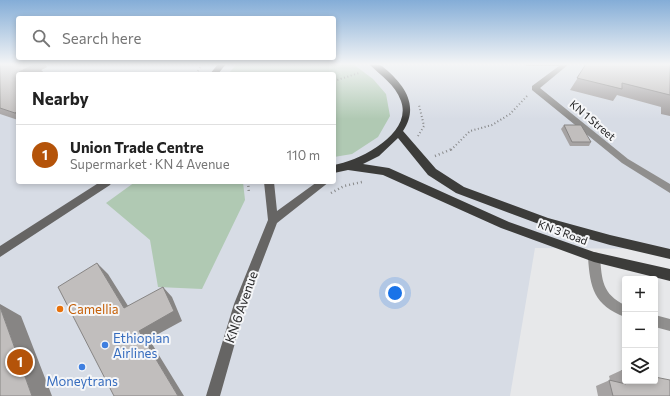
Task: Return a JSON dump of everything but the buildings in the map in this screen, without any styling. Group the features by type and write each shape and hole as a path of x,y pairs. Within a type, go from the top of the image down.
{"highway":[{"path":"339,169 374,154 398,132 404,122 407,105 402,93 394,82"},
{"name":"KN 3 Road","path":"398,132 432,172 460,190 498,205 561,226 670,254"},
{"name":"KN 3 Road","path":"339,169 385,171 505,225 594,257 670,275"}],"main road":[{"path":"0,252 104,184"},
{"name":"KN 6 Avenue","path":"213,396 240,304 273,220 269,184"},
{"path":"273,220 321,184"}],"street":[{"path":"535,88 542,82"},
{"name":"KN 1 Street","path":"535,88 625,161 670,189"},
{"path":"594,257 596,285 606,301 622,309"},
{"path":"658,322 670,325"}],"path":[{"path":"429,158 450,151 470,131 492,125 510,114 535,88"},
{"path":"330,193 344,186 367,182"},
{"path":"248,184 249,192"}],"shaded area":[{"path":"0,82 16,82 16,184 336,184 336,82 670,82 670,249 535,248 510,396 0,396"}],"green space":[{"path":"336,82 376,82 386,94 390,116 378,137 352,154 336,157"},
{"path":"132,184 243,184 245,200 202,289 158,287 150,240 106,203"}],"place":[{"name":"Camellia","path":"60,309"},
{"name":"Ethiopian Airlines","path":"105,345"},
{"name":"Union Trade Centre","path":"20,362"},
{"name":"Moneytrans","path":"82,367"}]}
